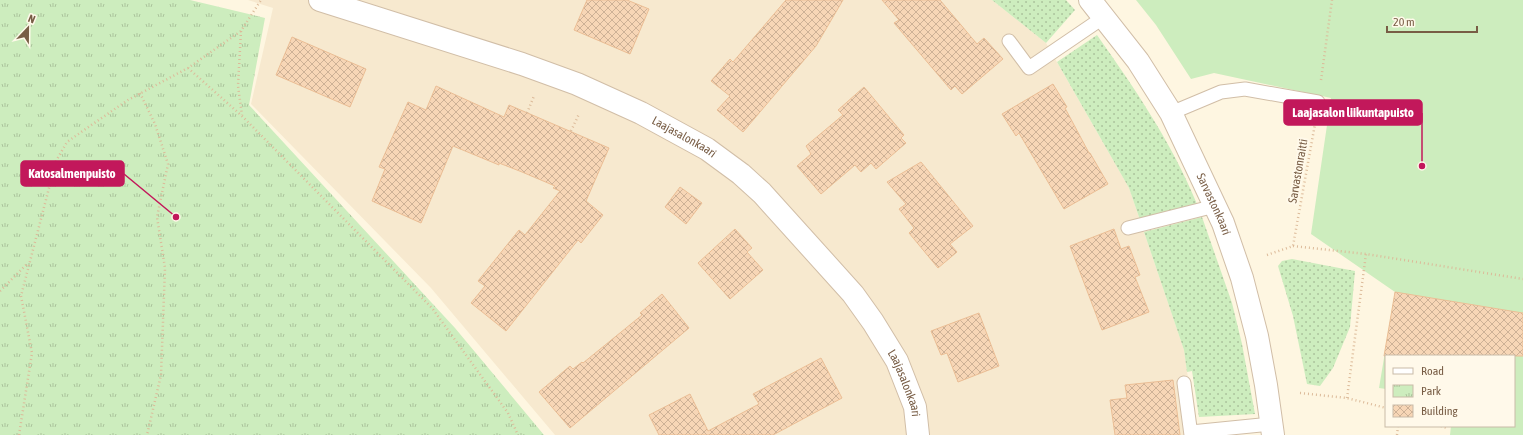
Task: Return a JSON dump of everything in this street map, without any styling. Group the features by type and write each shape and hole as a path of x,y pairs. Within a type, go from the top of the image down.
{"street":[{"name":"Laajasalonkaari","path":"320,0 522,64 577,84 641,113 707,149 741,174 762,193 853,294 873,322 897,361 915,407 918,435"},
{"name":"Sarvastonkaari","path":"1090,0 1138,61 1171,113 1223,223 1244,286 1257,336 1272,430"}],"lane":[{"path":"1008,41 1029,68 1104,17"},
{"path":"1171,113 1221,92 1245,89 1318,102"},
{"path":"1128,228 1215,206"},
{"path":"1184,383 1191,434 1272,430"}],"path":[{"path":"20,435 32,353 21,296 56,161 67,142 128,100 188,68 241,31 261,0"},
{"name":"Sarvastonraitti","path":"1293,246 1318,102 1332,0"},
{"path":"241,31 238,86 242,116"},
{"path":"188,68 242,116 432,308 508,413 518,435"},
{"path":"140,93 156,124 168,164 157,217 165,268 161,375 147,435"},
{"path":"1267,255 1293,246 1366,254 1523,279"},
{"path":"1347,398 1366,254"},
{"path":"0,291 29,262"},
{"path":"1300,393 1347,398 1385,408"}],"shaded area":[{"path":"248,0 992,0 1046,43 1129,188 1184,350 1196,435 555,435 431,288 251,104 273,8"}],"green space":[{"path":"0,0 190,0 265,18 249,105 455,328 544,435 0,435"},
{"path":"992,0 1066,0 1075,10 1046,43"},
{"path":"1136,0 1523,0 1523,435 1450,435 1451,427 1515,427 1515,355 1385,355 1385,389 1379,388 1395,292 1311,234 1331,98 1214,73 1191,79 1156,25"},
{"path":"1097,35 1152,117 1176,159 1197,204 1140,220 1129,188 1057,62"},
{"path":"1202,217 1232,303 1242,344 1255,414 1199,417 1192,371 1187,372 1184,350 1144,232"},
{"path":"1292,259 1355,271 1350,327 1333,368 1320,386 1307,384 1293,316 1278,266 1282,261"}],"building":[{"path":"587,0 627,0 649,9 630,54 574,30"},
{"path":"786,0 843,0 816,46 743,132 717,110 730,96 711,81 730,59 733,62"},
{"path":"882,0 940,0 977,44 984,38 1003,59 962,94 955,86 951,90 894,23 899,20"},
{"path":"292,37 366,69 350,107 276,75"},
{"path":"1053,84 1067,107 1065,108 1089,153 1108,184 1064,209 1019,133 1016,136 1002,114"},
{"path":"436,86 504,117 509,105 609,148 586,201 603,215 581,243 578,240 506,331 471,303 485,286 478,281 519,230 525,235 560,191 553,188 555,186 453,146 421,223 372,201 385,169 379,167 408,102 426,110"},
{"path":"864,87 904,135 901,138 906,143 876,169 871,163 861,172 855,165 821,194 797,166 811,154 806,146 843,115 838,110"},
{"path":"921,162 973,226 950,244 957,252 938,268 909,233 914,228 899,209 906,204 887,182"},
{"path":"680,187 702,203 686,224 665,207"},
{"path":"735,229 752,248 747,252 763,270 730,299 698,263"},
{"path":"1114,229 1121,249 1129,246 1140,275 1135,277 1149,312 1102,330 1070,246"},
{"path":"1395,292 1523,313 1523,356 1384,356"},
{"path":"662,294 689,328 570,428 539,392 570,366 573,369 582,362 583,363 642,315 640,313"},
{"path":"979,313 999,366 958,382 947,353 941,355 931,331"},
{"path":"821,358 842,398 773,435 659,435 649,415 690,394 708,431 759,404 753,394"},
{"path":"1173,380 1180,435 1115,435 1110,400 1127,398 1125,385"}],"place":[{"name":"Laajasalon liikuntapuisto","path":"1422,166"},
{"name":"Katosalmenpuisto","path":"176,217"}]}
